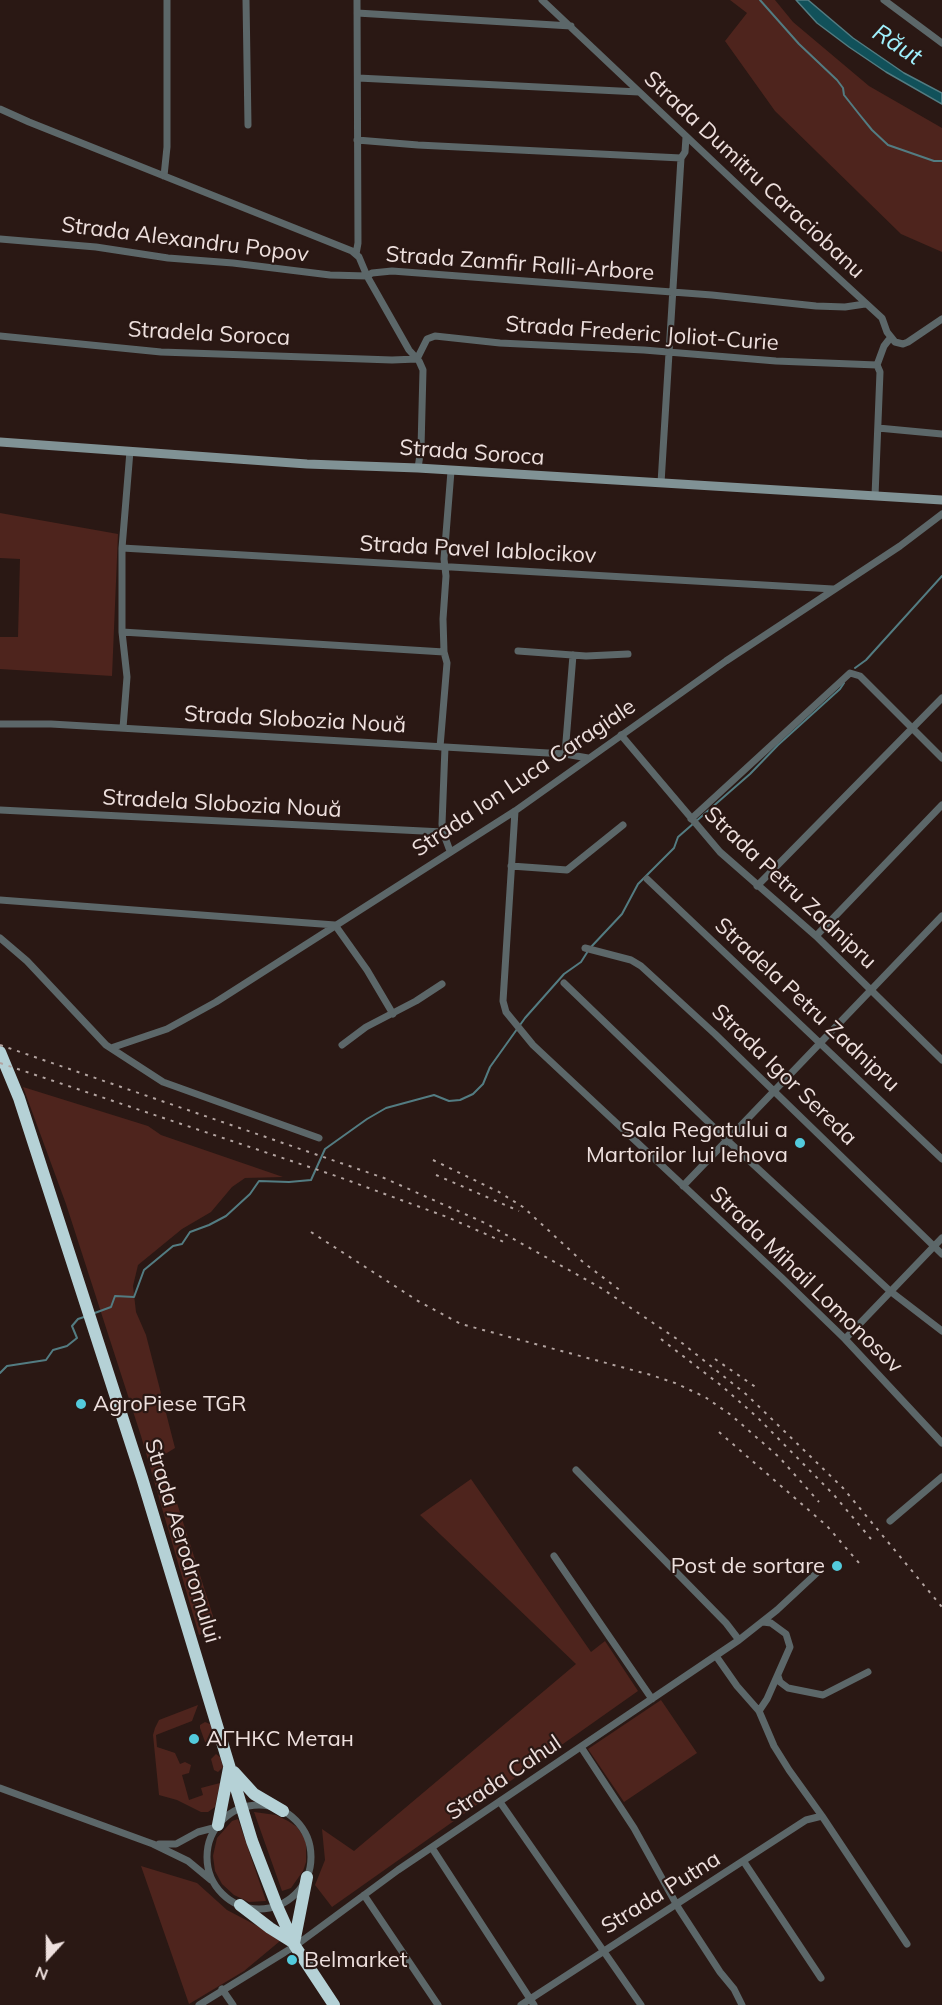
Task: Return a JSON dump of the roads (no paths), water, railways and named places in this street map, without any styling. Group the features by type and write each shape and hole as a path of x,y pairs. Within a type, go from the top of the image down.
{"highway":[{"name":"Strada Aerodromului","path":"0,1052 19,1098 142,1478 263,1872 295,1944 334,2005"},
{"path":"229,1767 254,1794 283,1811"},
{"path":"217,1826 229,1767"},
{"path":"240,1905 295,1944 307,1877"}],"street":[{"path":"164,176 167,140 167,0"},
{"path":"246,0 248,125"},
{"path":"357,0 357,254"},
{"name":"Strada Dumitru Caraciobanu","path":"542,0 882,318 891,337"},
{"path":"884,0 942,43"},
{"path":"357,13 571,26"},
{"path":"358,78 639,92"},
{"name":"Strada Zamfir Ralli-Arbore","path":"0,109 357,254 366,276 372,273 392,271 743,297 836,307 865,304"},
{"path":"661,483 681,158 685,152 686,137"},
{"path":"357,140 681,158"},
{"name":"Strada Alexandru Popov","path":"0,238 96,246 168,258 233,263 330,275 366,276"},
{"path":"366,276 409,350 422,366 424,380 418,468"},
{"path":"875,496 880,372 877,364 884,346 891,337 898,343 909,342 942,320"},
{"name":"Stradela Sorocа","path":"0,336 161,352 417,359"},
{"name":"Strada Frederic Joliot-Curie","path":"417,359 427,339 435,336 500,343 668,352 776,361 877,364"},
{"path":"878,428 942,434"},
{"name":"Strada Soroca","path":"0,442 307,464 418,468 942,500"},
{"path":"123,728 127,677 122,632 122,548 130,451"},
{"path":"450,851 443,832 442,747 447,663 444,652 445,567 451,471"},
{"name":"Strada Ion Luca Caragiale","path":"111,1048 174,1025 216,1002 515,811 726,660 900,546 942,514"},
{"name":"Strada Pavel Iablocikov","path":"122,548 833,589"},
{"path":"122,632 444,652"},
{"path":"518,651 573,655 628,654"},
{"path":"565,754 573,655"},
{"path":"691,819 727,789 847,675 856,674 868,684 942,758"},
{"path":"757,886 942,698"},
{"name":"Strada Slobozia Nouă","path":"0,724 123,728 565,754 588,758"},
{"name":"Strada Petru Zadnipru","path":"621,735 720,852 816,936 942,1060"},
{"path":"816,936 942,805"},
{"name":"Stradela Slobozia Nouă","path":"0,810 443,832"},
{"name":"Strada Mihail Lomonosov","path":"515,811 503,1001 506,1011 533,1045 783,1278 845,1339 942,1443"},
{"path":"511,866 567,870 622,825"},
{"name":"Stradela Petru Zadnipru","path":"647,879 942,1159"},
{"path":"0,900 335,926 367,970 393,1014"},
{"path":"683,1186 942,916"},
{"path":"0,938 27,960 94,1033 111,1048 163,1082 319,1138"},
{"name":"Strada Igor Sereda","path":"585,948 631,960 641,966 942,1254"},
{"path":"342,1045 366,1027 416,1002 442,984"},
{"path":"564,984 728,1141 890,1291 942,1331"},
{"path":"845,1339 942,1238"},
{"path":"576,1470 726,1623 739,1640"},
{"path":"890,1521 942,1477"},
{"path":"554,1556 652,1699"},
{"name":"Strada Cahul","path":"199,2005 295,1944 432,1848 739,1640 764,1622 821,1569"},
{"path":"759,1711 789,1652 789,1639 786,1634 768,1621 764,1622"},
{"path":"716,1656 759,1711 774,1746 907,1944"},
{"path":"778,1676 780,1682 788,1688 823,1695 868,1672"},
{"path":"581,1747 634,1828 677,1904 720,1972 734,1989 742,2005"},
{"path":"0,1788 153,1844 188,1861 212,1881 224,1895 240,1905 265,1909 290,1899 300,1890 307,1877 310,1855 305,1833 296,1821 283,1811 270,1806 256,1805 233,1812 217,1826 210,1838 207,1852 212,1881"},
{"path":"500,1802 641,2005"},
{"name":"Strada Putna","path":"521,2005 532,2002 604,1951 811,1818 822,1816"},
{"path":"153,1844 176,1844 198,1832 217,1826"},
{"path":"432,1848 532,2002"},
{"path":"744,1862 821,1978"},
{"path":"364,1895 438,2005"},
{"path":"222,1989 233,2005"}],"water":[{"path":"796,0 808,0 853,38 904,73 942,93 942,104 886,72 849,47 817,23"}],"waterway":[{"path":"760,0 799,44 837,80 843,88 844,95 872,130 888,145 934,161 942,161"},
{"path":"855,668 866,660 942,576"},
{"path":"591,947 622,914 638,884 674,848 678,837 750,774 844,683"},
{"path":"92,1314 111,1307 115,1296 134,1297 144,1270 173,1246 182,1244 190,1232 226,1216 250,1194 259,1181 311,1180 325,1149 386,1108 434,1095 449,1101 460,1100 473,1094 483,1084 490,1067 525,1018 564,974 581,962 588,951"},
{"path":"0,1373 7,1366 46,1360 53,1350 67,1346 77,1338 72,1326 78,1319 84,1317"}],"railway":[{"path":"0,1045 384,1178 485,1223 601,1288 677,1339 747,1395 843,1488 942,1607"},
{"path":"0,1063 339,1177 447,1217 506,1243"},
{"path":"433,1160 499,1192 523,1207 584,1263 621,1291"},
{"path":"436,1175 519,1211"},
{"path":"311,1232 418,1301 461,1324 651,1375 705,1397 731,1415 779,1457 819,1502"},
{"path":"661,1339 723,1387 758,1418 834,1495 871,1539"},
{"path":"715,1359 757,1388"},
{"path":"719,1432 827,1526 859,1563"}],"place":[{"name":"Sala Regatului a Martorilor lui Iehova","path":"800,1143"},
{"name":"AgroPiese TGR","path":"81,1404"},
{"name":"Post de sortare","path":"837,1566"},
{"name":"АГНКС Метан","path":"194,1739"},
{"name":"Belmarket","path":"292,1960"}],"water label":[{"name":"Răut","path":"897,45"}]}
